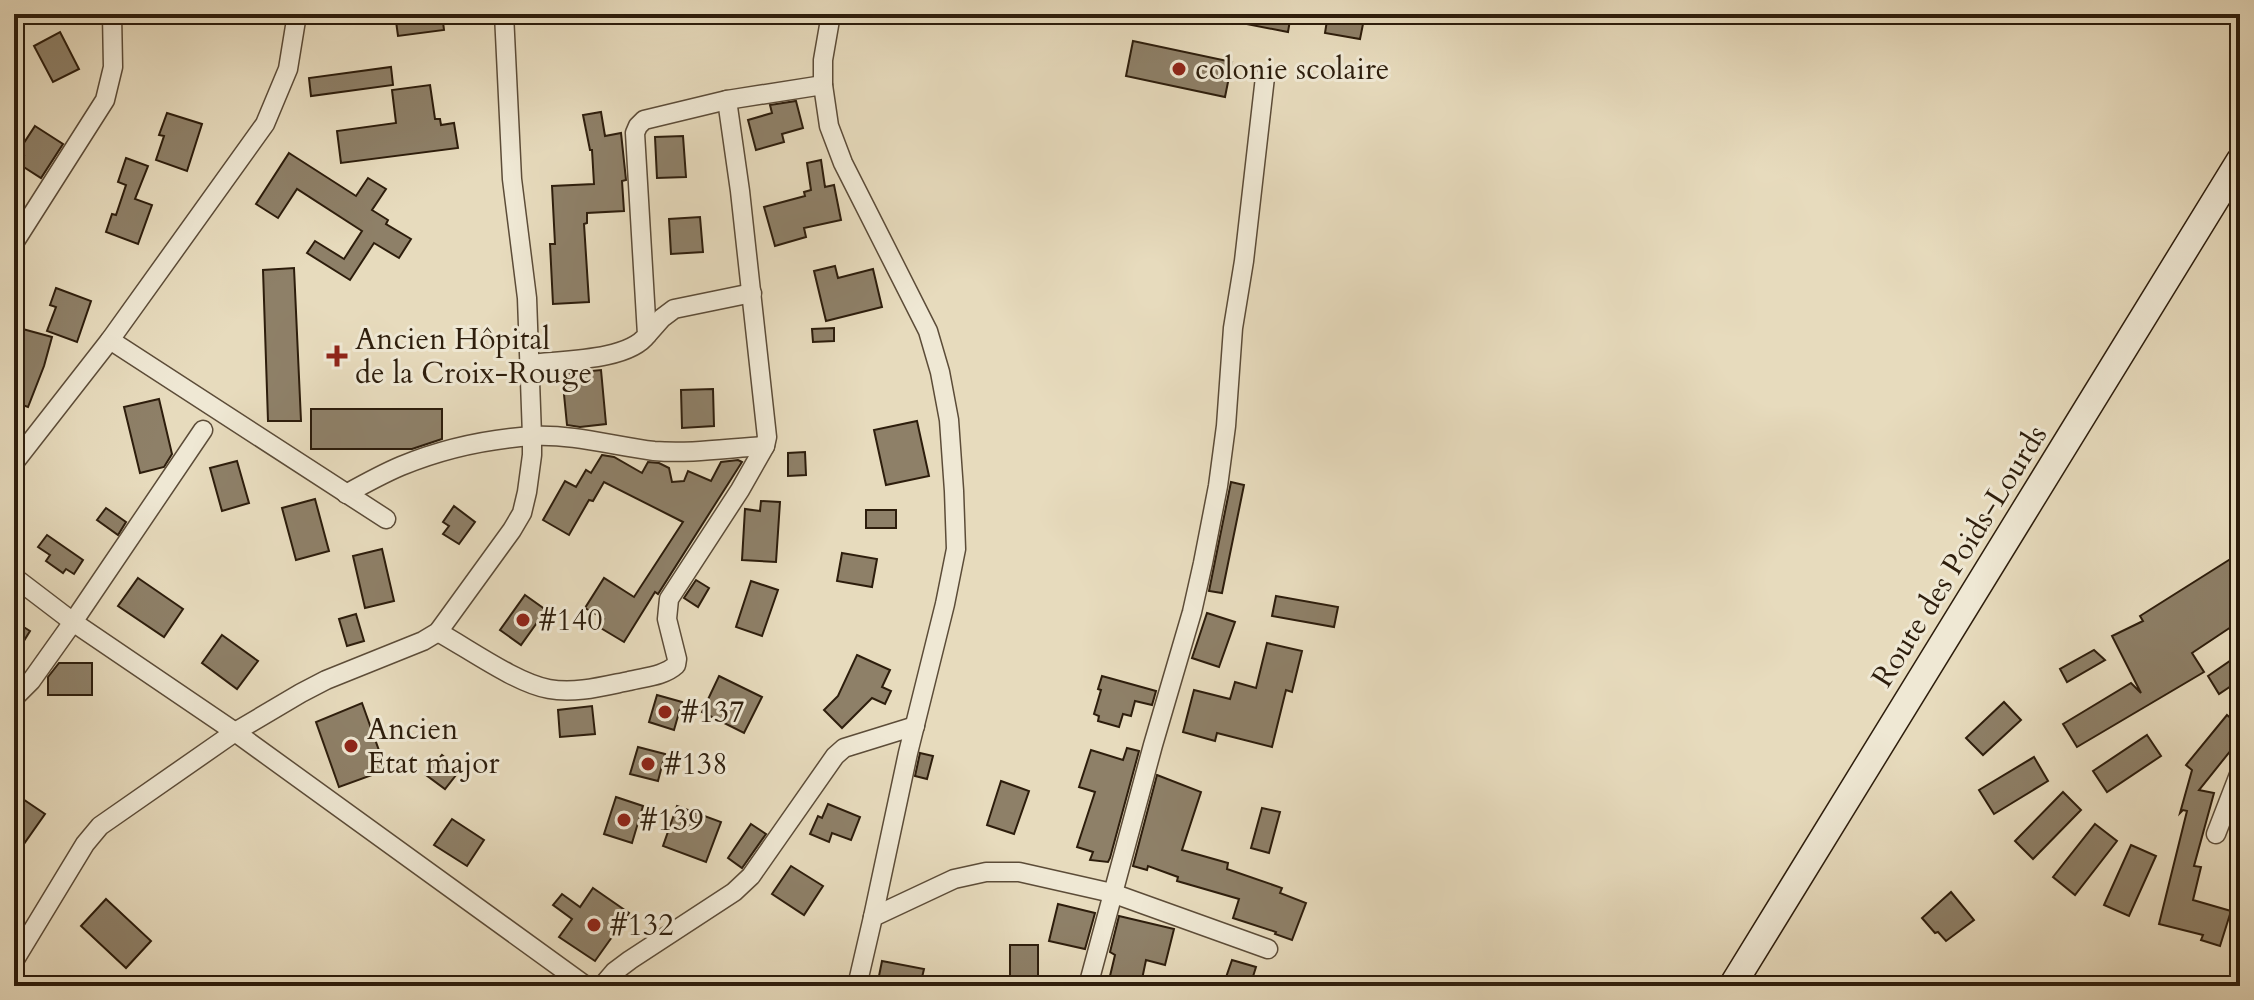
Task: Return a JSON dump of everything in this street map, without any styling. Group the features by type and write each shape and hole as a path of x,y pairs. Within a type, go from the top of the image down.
{"street":[{"path":"14,243 105,100 113,67 112,14"},
{"path":"14,463 110,340 265,124 288,69 297,14"},
{"path":"14,961 85,844 100,826 235,732 326,680 438,632 522,513 532,455 530,364 527,298 512,179 504,14"},
{"path":"831,14 823,60 829,126 843,163 928,331 949,420 956,549 857,986"},
{"path":"1088,986 1192,612 1218,486 1231,381 1233,328 1244,261 1265,77"},
{"path":"647,335 635,133 644,120 727,100 823,85"},
{"path":"438,632 530,684 552,690 604,686 660,674 676,665 667,619 669,599 740,490 767,437 727,100"},
{"name":"Route des Poids-Lourds","path":"1732,986 2240,160"},
{"path":"530,364 611,355 630,349 641,344 662,318 674,309 752,293"},
{"path":"110,340 386,519"},
{"path":"14,698 31,681 73,622 203,430"},
{"path":"346,494 423,457 459,447 532,436 554,436 676,452 765,446"},
{"path":"14,577 73,622 235,732 586,986"},
{"path":"602,986 630,960 734,892 751,876 835,756 844,748 915,726"},
{"path":"2216,834 2240,772"},
{"path":"873,917 954,879 986,872 1019,872 1112,893 1268,949"}],"building":[{"path":"395,14 442,14 444,30 398,36"},
{"name":"colonie scolaire","path":"1231,14 1291,14 1288,32 1231,21"},
{"path":"1328,14 1365,14 1360,39 1325,33"},
{"path":"60,32 79,69 53,82 34,46"},
{"name":"colonie scolaire","path":"1133,41 1232,62 1225,97 1126,76"},
{"path":"391,67 393,85 311,96 309,78"},
{"path":"430,85 435,119 440,119 441,125 454,123 458,148 341,163 337,131 396,123 392,90"},
{"path":"796,101 803,128 782,134 784,142 756,150 748,120 772,113 770,105"},
{"path":"601,112 605,136 621,133 626,180 622,181 624,211 587,213 587,223 584,224 589,302 553,304 550,244 555,244 552,186 594,184 592,150 583,115"},
{"path":"167,113 202,124 187,171 156,160 164,136 159,135"},
{"path":"35,126 63,144 41,178 19,164 24,156 18,152"},
{"path":"683,136 686,177 657,178 655,137"},
{"path":"289,153 356,196 368,178 386,189 372,210 388,220 386,224 411,239 399,258 374,243 350,280 307,253 315,241 344,259 362,231 297,189 278,218 256,204"},
{"path":"126,158 148,166 135,199 152,205 138,244 106,232 112,214 116,215 126,185 118,182"},
{"path":"821,160 825,187 834,185 841,220 804,228 806,237 775,246 764,207 805,196 804,192 811,190 807,163"},
{"path":"700,217 703,252 671,254 669,219"},
{"path":"835,266 838,278 873,269 882,307 826,321 814,271"},
{"path":"294,268 301,421 268,421 263,270"},
{"path":"56,288 91,301 77,342 47,331 56,307 50,305"},
{"path":"19,328 52,337 28,407 14,402 14,373 19,360 14,358 14,345"},
{"path":"834,328 834,341 813,342 812,329"},
{"path":"601,370 606,424 567,425 562,374"},
{"path":"713,389 714,426 682,428 681,390"},
{"path":"159,399 172,454 164,467 140,473 124,407"},
{"path":"311,409 442,409 442,439 412,449 311,449"},
{"path":"917,421 929,476 886,485 874,430"},
{"path":"805,452 806,475 788,476 788,453"},
{"path":"602,455 614,457 642,473 648,462 659,463 669,468 672,482 684,481 688,471 711,481 721,462 742,462 624,642 599,627 604,619 585,608 604,578 634,597 683,522 604,482 593,501 589,500 569,535 543,520 565,481 576,487 586,470 591,473"},
{"path":"237,461 249,503 222,511 210,468"},
{"path":"1231,482 1244,485 1222,593 1209,591"},
{"path":"315,499 329,551 296,560 282,508"},
{"path":"761,501 780,502 776,562 742,560 745,509 760,511"},
{"path":"454,506 475,522 459,544 443,534 449,526 443,522"},
{"path":"106,508 126,522 118,535 97,520"},
{"path":"866,510 896,510 896,528 866,528"},
{"path":"47,535 83,560 74,574 66,569 63,573 46,561 50,555 38,547"},
{"path":"382,549 394,601 365,608 353,556"},
{"path":"842,553 877,559 872,587 837,581"},
{"path":"2240,553 2240,621 2192,653 2204,672 2077,747 2063,724 2131,683 2141,693 2112,636 2143,621 2140,616"},
{"path":"138,578 183,609 164,637 118,606"},
{"path":"696,580 709,588 698,607 684,598"},
{"path":"751,581 778,590 762,636 736,627"},
{"name":"#140","path":"525,595 546,610 521,645 500,630"},
{"path":"1276,596 1338,607 1334,627 1272,616"},
{"path":"1207,613 1235,622 1219,667 1192,658"},
{"path":"356,614 364,641 347,646 339,619"},
{"path":"14,621 30,631 14,657"},
{"path":"222,635 258,661 237,689 202,663"},
{"path":"1267,643 1302,651 1292,692 1286,690 1272,747 1217,733 1215,741 1183,732 1194,690 1230,699 1235,682 1256,688"},
{"path":"2094,650 2105,660 2067,682 2060,669"},
{"path":"2240,654 2240,680 2219,694 2208,676"},
{"path":"857,655 890,670 882,687 891,691 885,704 872,698 842,728 824,710 838,696"},
{"path":"59,663 92,663 92,695 48,695 48,677"},
{"path":"719,676 762,697 744,733 702,712"},
{"path":"1102,676 1156,691 1152,705 1135,701 1131,716 1123,714 1119,727 1098,721 1099,716 1094,714"},
{"name":"#137","path":"657,695 682,702 674,730 649,722"},
{"path":"2004,702 2021,720 1983,755 1966,738"},
{"name":"Ancien Etat major","path":"362,703 386,770 339,787 316,722"},
{"path":"592,706 595,734 560,737 558,710"},
{"path":"2227,715 2240,726 2240,739 2199,790 2214,793 2194,866 2201,867 2193,900 2231,911 2220,946 2201,940 2203,935 2159,924 2187,811 2180,813 2192,770 2186,765"},
{"path":"2147,735 2161,756 2107,792 2093,771"},
{"name":"#138","path":"638,747 665,754 658,781 630,774"},
{"path":"1127,748 1139,751 1110,858 1108,862 1090,860 1093,852 1077,847 1095,792 1079,787 1091,750 1123,760"},
{"path":"920,753 933,756 927,779 915,776"},
{"path":"442,755 460,770 445,789 426,775"},
{"path":"2034,757 2048,781 1994,814 1979,790"},
{"path":"1157,775 1201,792 1182,850 1228,863 1227,869 1282,888 1280,893 1306,903 1292,940 1233,918 1239,899 1177,881 1178,877 1148,866 1147,870 1133,866"},
{"path":"1001,781 1029,791 1014,834 987,825"},
{"path":"2063,792 2081,810 2033,859 2015,841"},
{"path":"14,793 45,814 14,858"},
{"name":"#139","path":"616,797 643,806 632,843 604,834"},
{"path":"828,804 860,817 851,840 832,833 829,842 810,834 818,816 822,818"},
{"path":"677,806 721,822 706,862 663,846"},
{"path":"1262,808 1280,812 1269,853 1251,848"},
{"path":"452,819 484,840 467,866 434,845"},
{"path":"751,824 766,834 742,868 728,858"},
{"path":"2095,824 2117,841 2075,895 2053,877"},
{"path":"2131,845 2156,856 2129,916 2104,905"},
{"path":"791,866 823,886 804,915 772,894"},
{"name":"#132","path":"593,888 629,913 595,961 559,937 572,919 553,905 562,894 580,907"},
{"path":"1951,892 1974,920 1946,941 1922,918"},
{"path":"106,899 151,941 126,968 81,926"},
{"path":"1058,904 1095,913 1085,949 1049,941"},
{"path":"1119,916 1174,929 1165,965 1146,960 1141,984 1110,976 1115,955 1110,952"},
{"path":"1010,945 1038,945 1038,986 1010,986"},
{"path":"1232,960 1256,967 1250,986 1223,986"},
{"path":"882,961 924,969 920,986 877,986"}],"place":[{"name":"colonie scolaire","path":"1179,69"},
{"name":"Ancien Hôpital de la Croix-Rouge","path":"337,356"},
{"name":"#140","path":"523,620"},
{"name":"#137","path":"665,712"},
{"name":"Ancien Etat major","path":"351,746"},
{"name":"#138","path":"648,764"},
{"name":"#139","path":"624,820"},
{"name":"#132","path":"594,925"}]}
